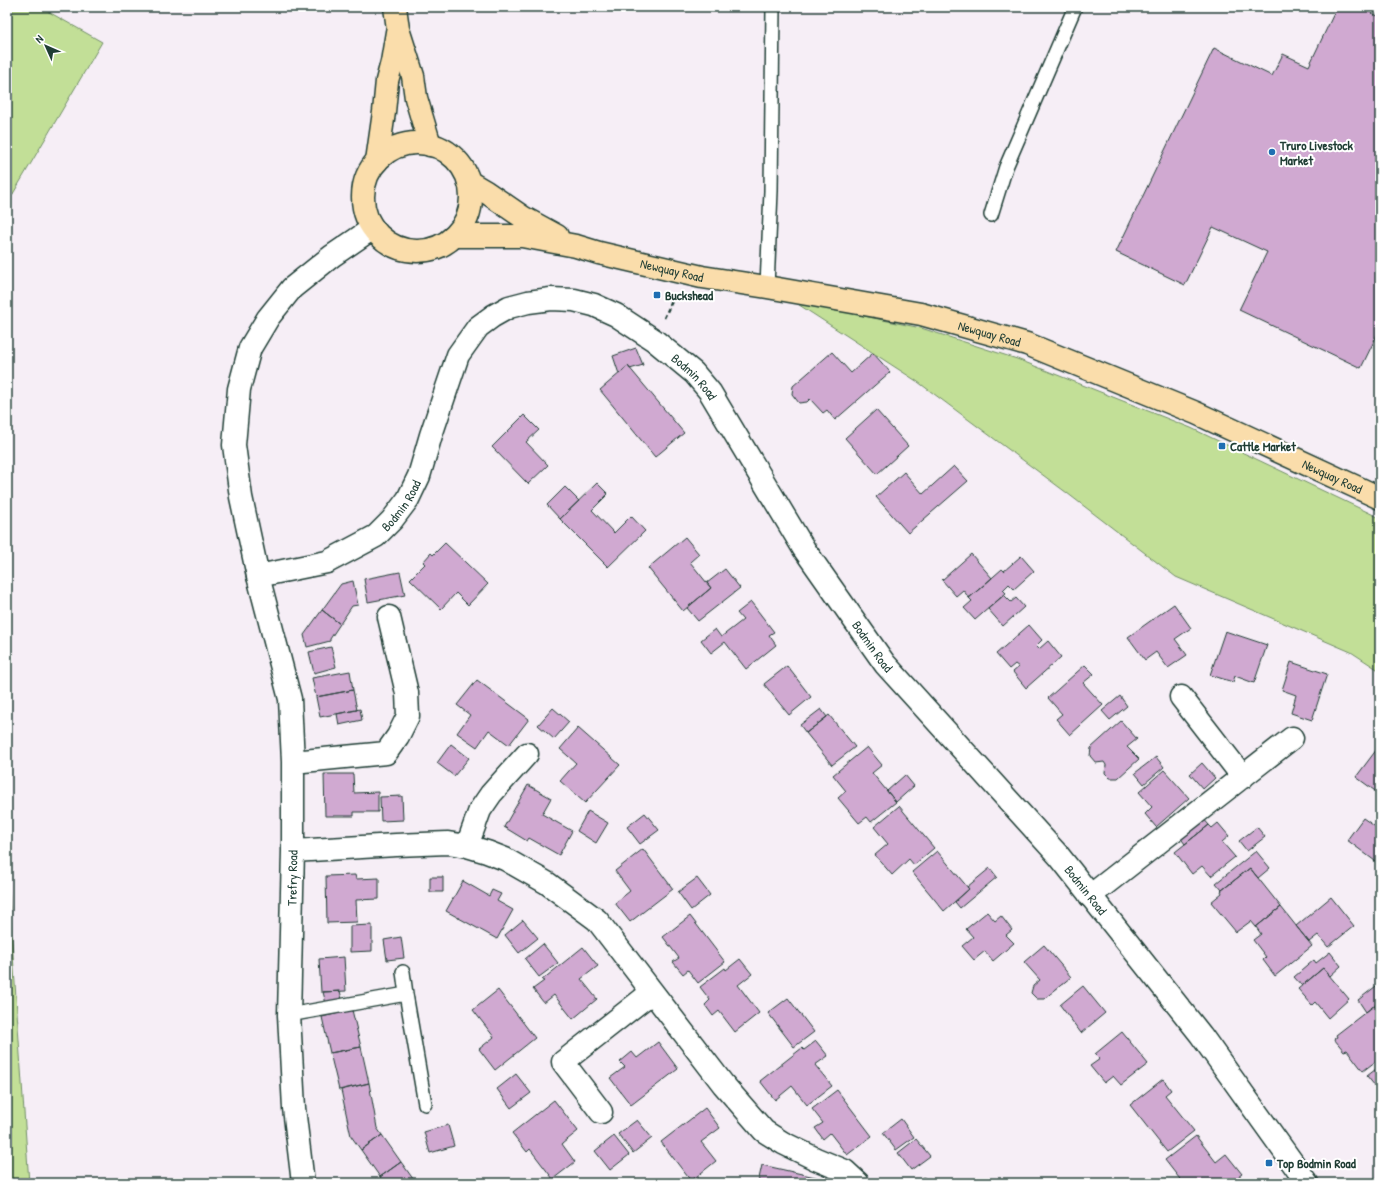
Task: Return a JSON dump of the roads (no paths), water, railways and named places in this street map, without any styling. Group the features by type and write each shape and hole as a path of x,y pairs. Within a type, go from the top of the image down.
{"highway":[{"path":"395,7 398,29 413,76 416,98 430,145"},
{"path":"377,161 387,81 398,29"},
{"path":"416,143 430,145 447,152 461,165 469,182 471,202 466,221 455,236 442,246 427,251 412,251 397,248 383,240 373,228 365,212 363,194 367,177 377,161 388,152 401,146 416,143"},
{"name":"Newquay Road","path":"469,182 524,218 576,246"},
{"name":"Newquay Road","path":"455,236 522,236 576,246 599,253 702,277 921,314 1027,344 1196,414 1380,498"}],"street":[{"path":"258,576 241,497 234,445 239,389 250,348 268,318 292,288 332,256 373,228"},
{"name":"Bodmin Road","path":"258,576 327,562 376,536 392,520 408,499 419,476 458,355 467,340 478,327 493,316 509,308 528,302 551,299 574,300 594,305 616,315 654,340 694,373 710,392 804,550 886,664 1059,856 1201,1035 1307,1183"},
{"name":"Trefry Road","path":"258,576 290,699 293,762 293,851 289,1015 294,1108 303,1183"},
{"path":"293,762 386,753 398,736 408,716 407,693 389,617"},
{"path":"1180,697 1243,777"},
{"path":"1090,896 1292,738"},
{"path":"467,846 480,810 491,794 527,754"},
{"path":"293,851 428,843 467,846 506,859 547,883 597,920 723,1084 764,1131 783,1143 845,1171 858,1183"},
{"path":"601,1112 563,1062 652,992"}],"lane":[{"path":"767,287 772,191 773,7"},
{"path":"991,215 1006,167 1075,7"},
{"path":"403,972 425,1104"},
{"path":"289,1015 406,994"}],"place":[{"name":"Truro Livestock Market","path":"1272,152"},
{"name":"Buckshead","path":"657,295"},
{"name":"Cattle Market","path":"1222,446"},
{"name":"Top Bodmin Road","path":"1269,1163"}]}
